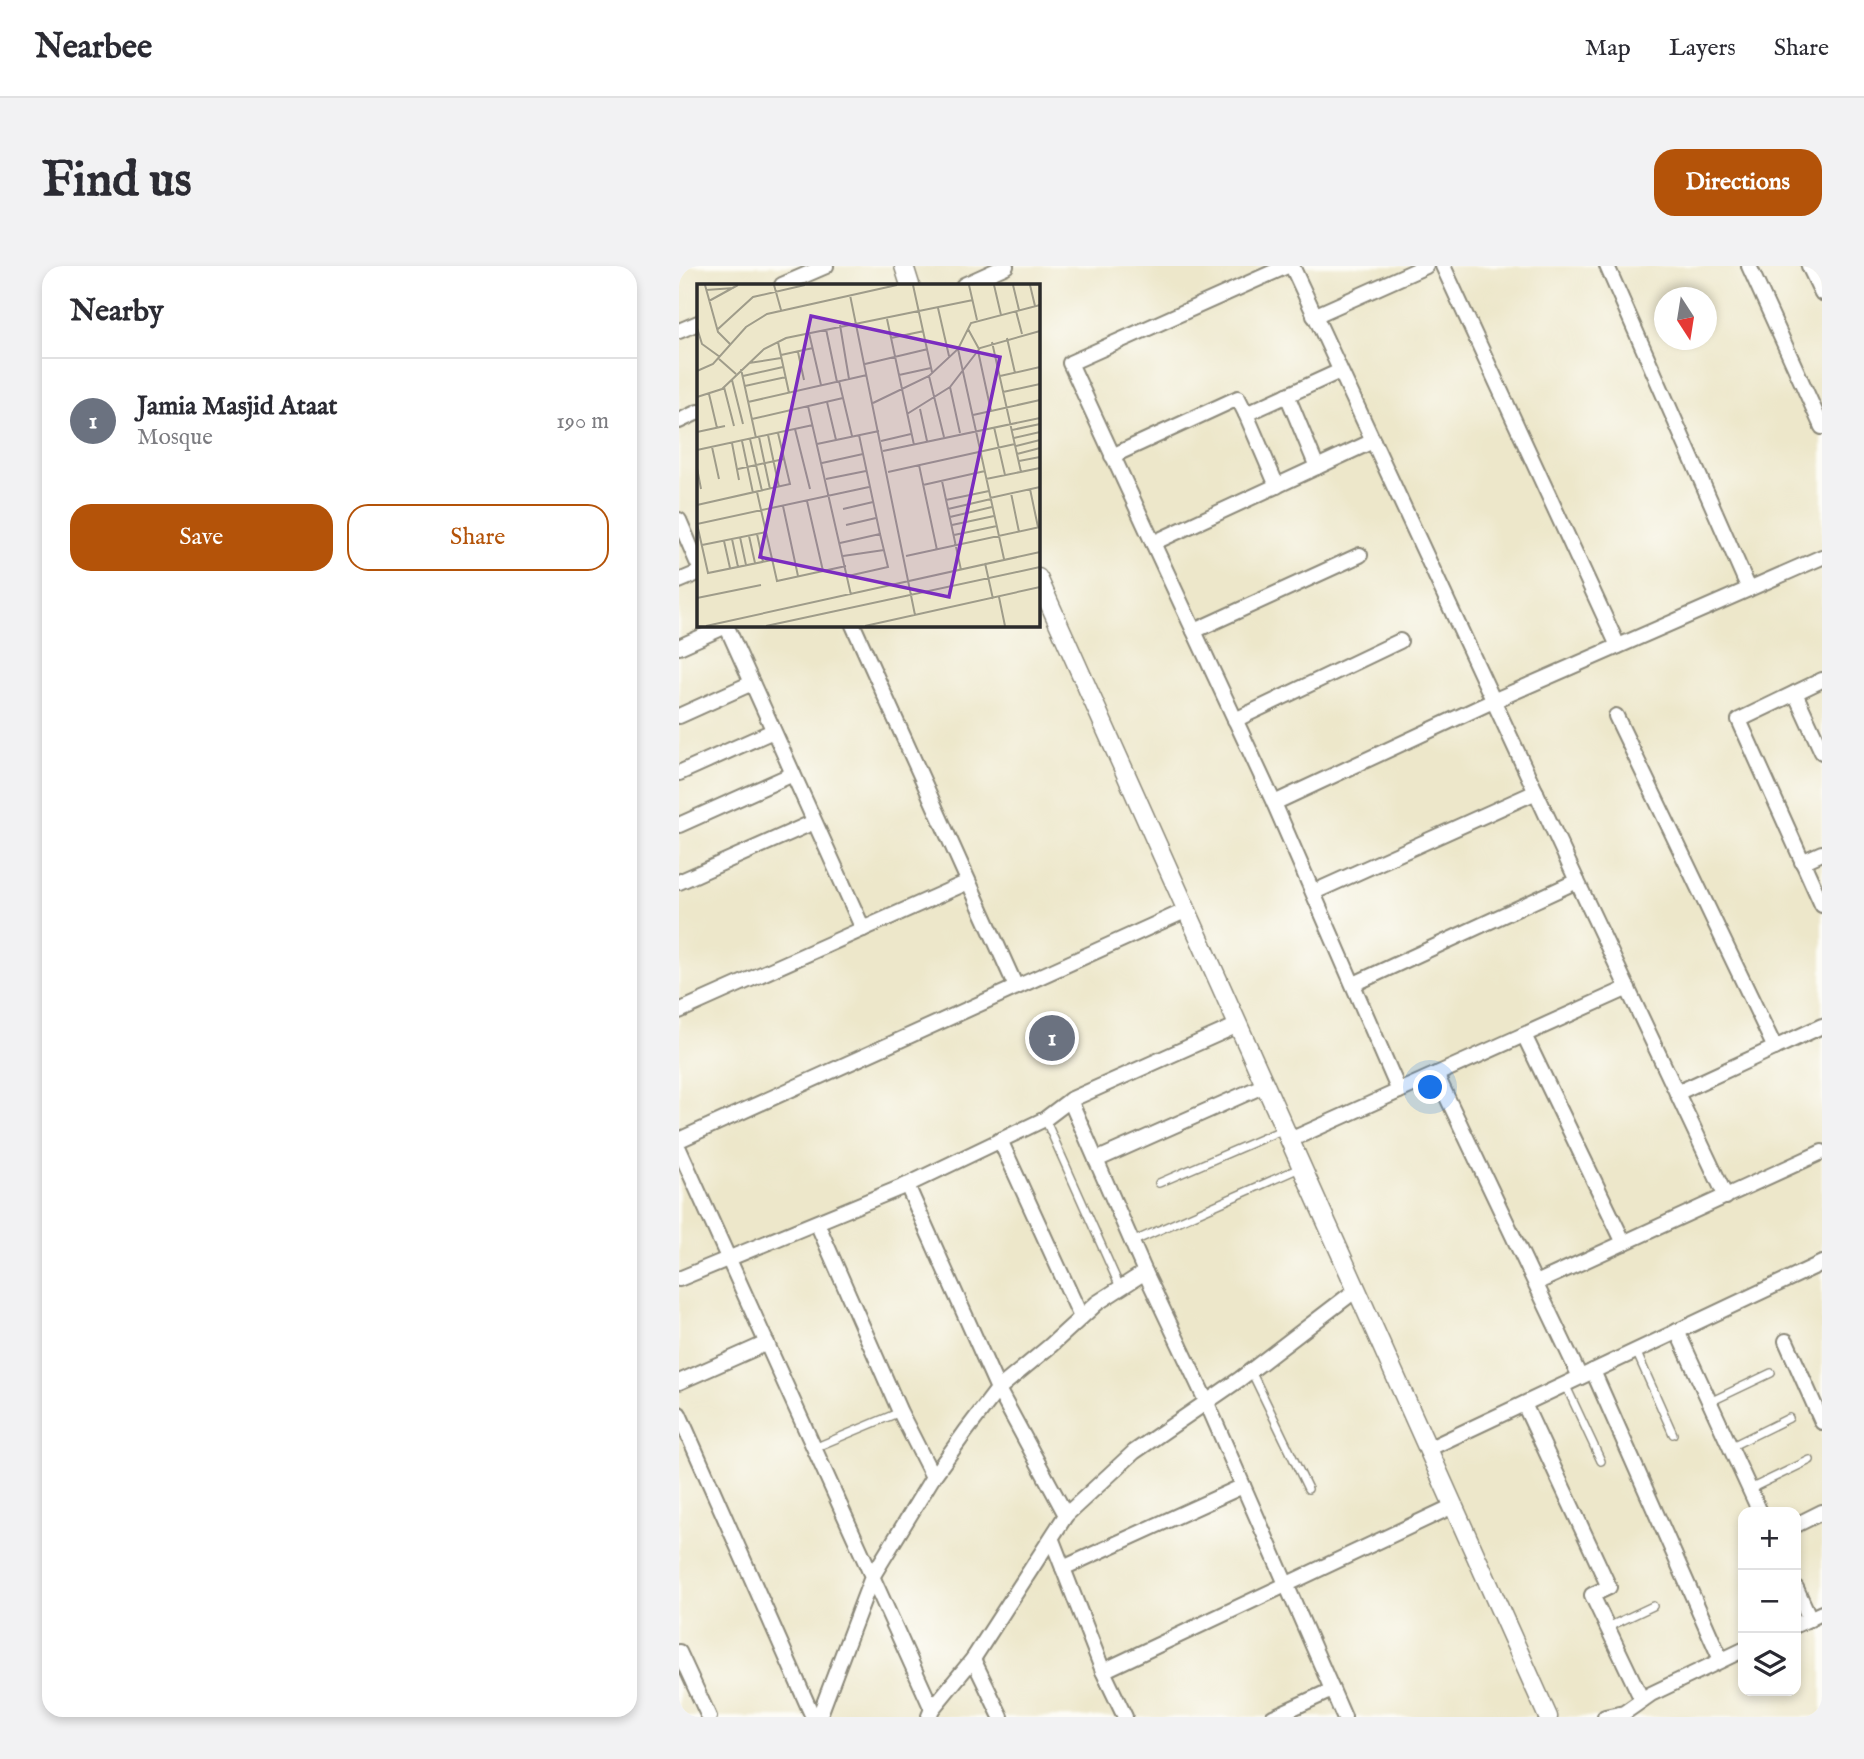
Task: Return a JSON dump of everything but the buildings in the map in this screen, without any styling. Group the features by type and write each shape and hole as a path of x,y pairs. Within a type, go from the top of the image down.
{"street":[{"path":"784,284 826,266"},
{"path":"904,266 909,284"},
{"path":"966,284 1006,266"},
{"path":"1287,266 1070,363 1275,803 1399,1091"},
{"path":"1292,266 1726,1197"},
{"path":"1314,316 1426,266"},
{"path":"1443,266 1618,646"},
{"path":"1607,266 1749,589"},
{"path":"1749,266 1820,419"},
{"path":"1809,266 1822,293"},
{"path":"679,331 697,323"},
{"path":"1245,414 1340,371"},
{"path":"1287,395 1317,467"},
{"path":"1112,456 1238,398 1276,486"},
{"path":"679,421 697,412"},
{"path":"1153,543 1373,441"},
{"path":"679,520 697,562"},
{"path":"1194,631 1360,555"},
{"path":"1275,803 1493,701 1822,557"},
{"path":"679,581 697,573"},
{"path":"1039,580 1548,1717"},
{"path":"679,647 724,626"},
{"path":"726,626 863,929"},
{"path":"853,626 1016,988"},
{"path":"1235,720 1400,641"},
{"path":"1822,680 1739,720 1822,905"},
{"path":"679,716 752,683"},
{"path":"1795,693 1822,752"},
{"path":"1616,716 1775,1048"},
{"path":"679,773 773,731"},
{"path":"679,825 793,775"},
{"path":"1314,892 1536,792"},
{"path":"679,882 814,822"},
{"path":"1803,862 1822,853"},
{"path":"679,1011 968,881"},
{"path":"1354,984 1577,881"},
{"path":"679,1140 1187,910"},
{"path":"1288,1134 1399,1091 1627,988"},
{"path":"679,1279 907,1185 1045,1118 1070,1100 1238,1026"},
{"path":"1677,1093 1822,1026"},
{"path":"1524,1035 1624,1243"},
{"path":"1436,1074 1536,1283 1586,1374 1721,1660"},
{"path":"1096,1160 1265,1085"},
{"path":"1070,1100 1207,1403 1344,1717"},
{"path":"1000,1140 1081,1317"},
{"path":"679,1149 872,1577 930,1713 973,1659 1066,1515 1134,1452 1251,1371 1356,1290"},
{"path":"1536,1283 1822,1152"},
{"path":"907,1185 998,1389 1066,1515"},
{"path":"817,1223 900,1412 933,1477"},
{"path":"1428,1449 1822,1263"},
{"path":"819,1717 872,1577 933,1477 998,1389 1097,1303 1146,1272"},
{"path":"1677,1331 1759,1507"},
{"path":"1786,1341 1822,1422"},
{"path":"679,1382 767,1343"},
{"path":"1524,1404 1609,1587 1592,1595 1642,1700"},
{"path":"679,1414 813,1717"},
{"path":"1063,1568 1243,1486"},
{"path":"1103,1671 1453,1506"},
{"path":"1801,1523 1822,1513"},
{"path":"1052,1540 1103,1671 1125,1717"},
{"path":"1801,1595 1816,1616"},
{"path":"679,1651 709,1717"},
{"path":"1605,1717 1624,1713 1651,1694 1738,1652"},
{"path":"973,1659 1001,1717"},
{"path":"1273,1717 1332,1690"}],"lane":[{"path":"1045,1118 1121,1288"},
{"path":"1159,1183 1288,1134"},
{"path":"1132,1242 1302,1167"},
{"path":"1636,1351 1673,1434"},
{"path":"1251,1371 1308,1489"},
{"path":"1710,1402 1770,1373"},
{"path":"1565,1384 1601,1461"},
{"path":"814,1448 900,1412"},
{"path":"1730,1447 1789,1418"},
{"path":"1750,1489 1810,1460"},
{"path":"1608,1628 1653,1606"}],"place":[{"name":"Jamia Masjid Ataat","path":"1052,1038"}]}
